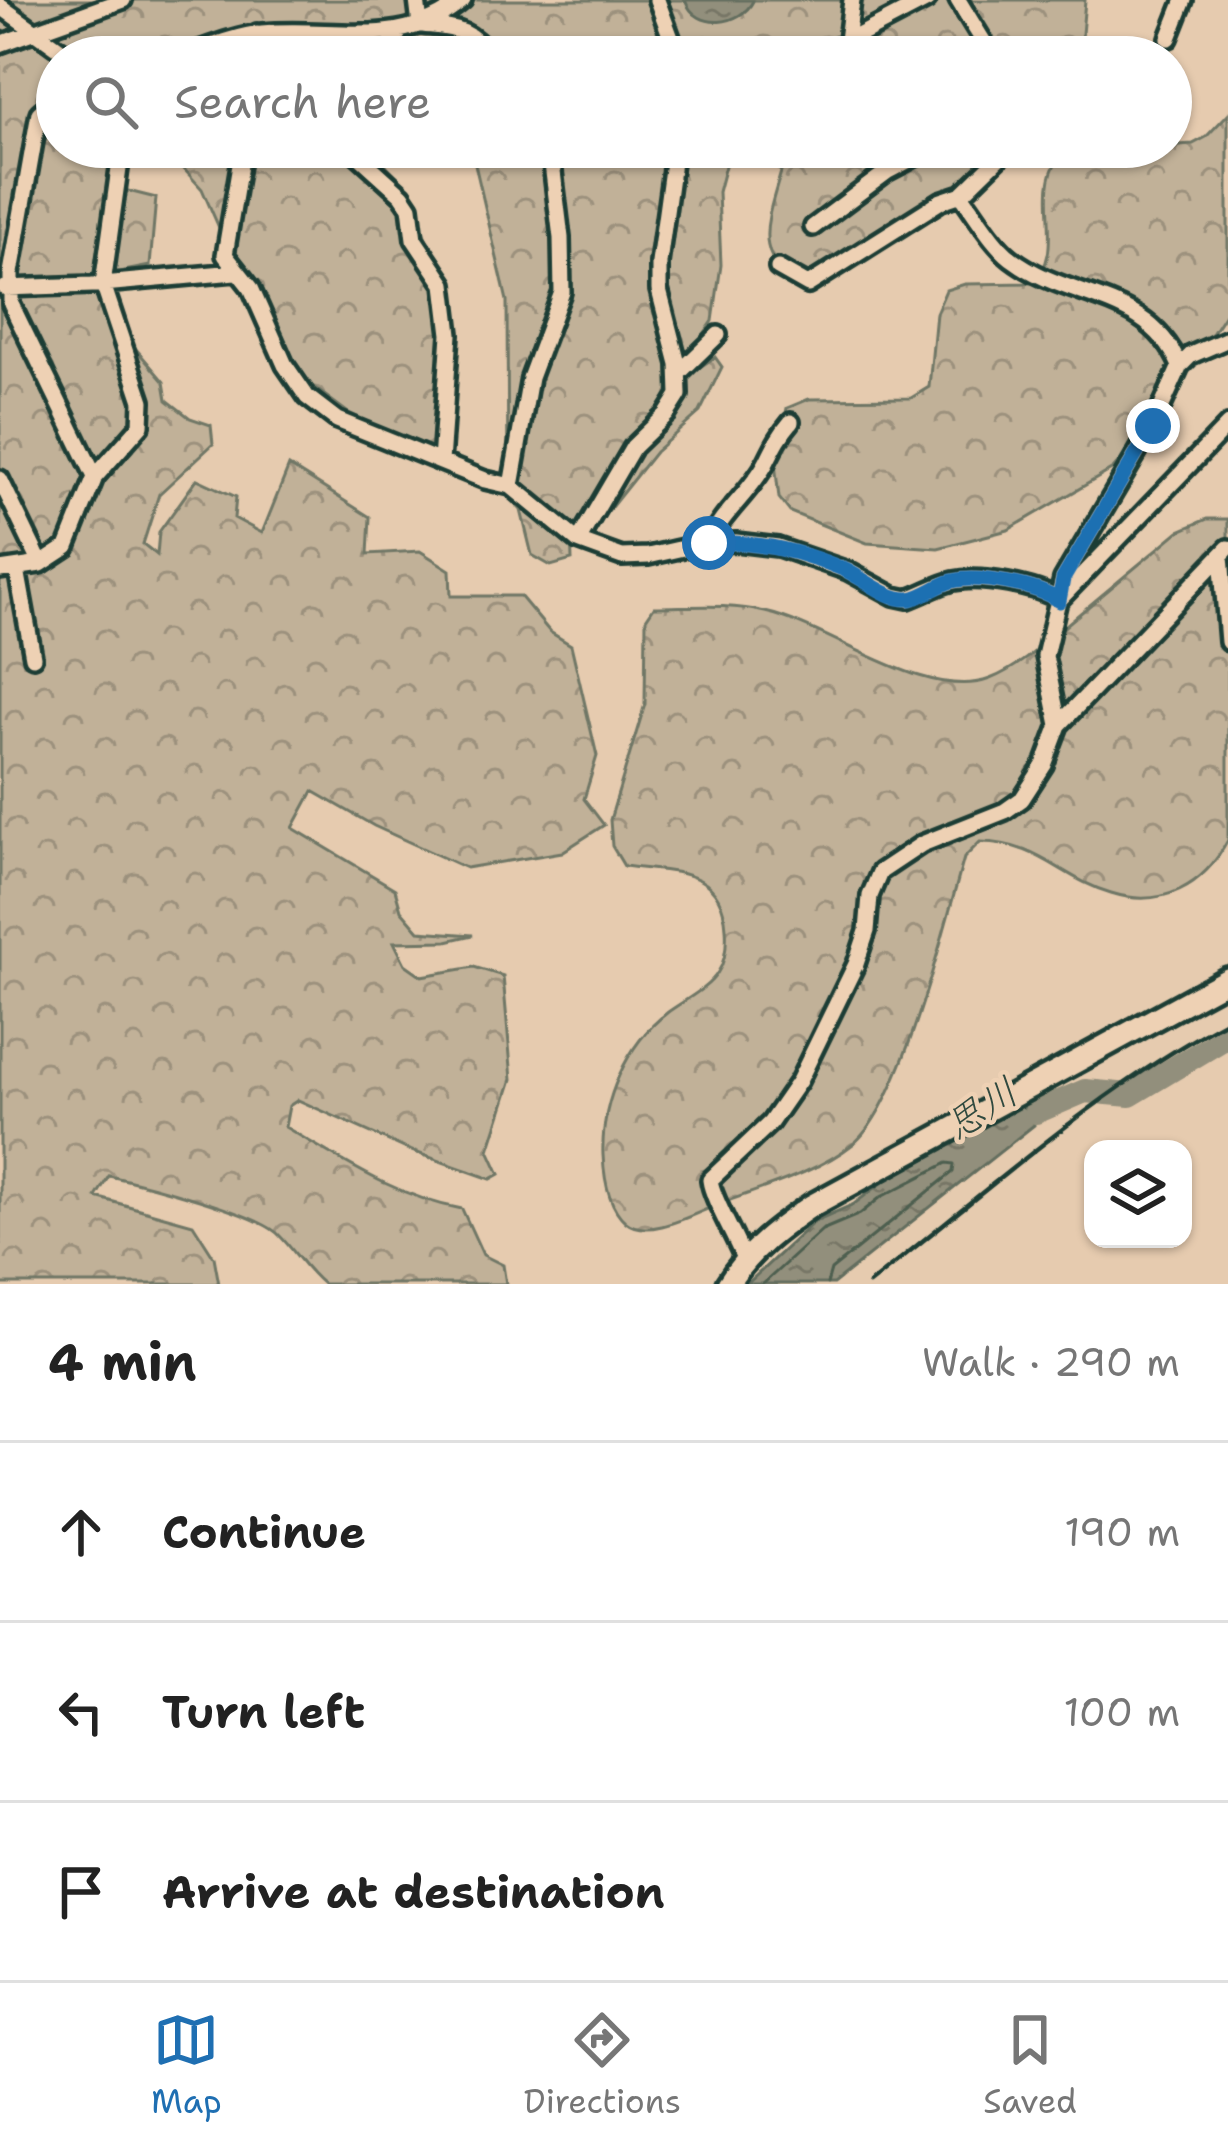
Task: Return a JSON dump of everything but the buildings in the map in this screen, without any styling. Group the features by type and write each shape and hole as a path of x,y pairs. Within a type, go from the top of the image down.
{"highway":[{"path":"728,1284 744,1259 768,1236 811,1206 1228,979"}],"street":[{"path":"0,44 123,0"},
{"path":"417,0 420,25"},
{"path":"247,36 401,30 448,13 463,0"},
{"path":"657,0 670,36"},
{"path":"848,36 852,0"},
{"path":"857,36 927,0"},
{"path":"958,0 980,36"},
{"path":"1170,36 1184,0"},
{"path":"0,6 42,36"},
{"path":"420,25 476,36"},
{"path":"397,36 401,30"},
{"path":"36,133 5,288 95,477"},
{"path":"33,657 8,569 41,564 67,547 95,477 134,435 144,414 103,284 119,168"},
{"path":"240,168 225,255 251,288 285,365 307,397 337,420 511,486 578,541 622,557 709,543 778,547 848,571 908,599 954,581 971,580 1034,588 1059,601"},
{"path":"373,168 410,208 414,239 444,284 450,334 442,462"},
{"path":"511,486 530,378 562,292 562,238 553,168"},
{"path":"578,541 623,460 679,395 679,373 659,290 672,168"},
{"path":"813,227 894,168"},
{"path":"778,268 808,285 941,201 962,194 989,168"},
{"path":"962,194 1008,257 1144,319 1170,344 1180,366"},
{"path":"5,288 235,272"},
{"path":"679,373 718,335"},
{"path":"1059,725 1045,656 1063,579 1153,426 1180,366 1191,355 1228,339"},
{"path":"709,543 716,526 766,464 775,440 791,422"},
{"path":"1059,601 1228,425"},
{"path":"0,479 41,564"},
{"path":"1224,552 1228,642"},
{"path":"744,1259 710,1180 770,1123 799,1081 856,964 870,896 880,872 922,844 1005,811 1022,799 1044,765 1059,725 1224,552"}],"green space":[{"path":"0,0 1085,0 1082,36 36,36 36,168 116,168 124,190 156,198 150,266 93,277 136,349 164,382 167,400 190,418 211,425 213,444 159,494 143,544 157,555 159,532 197,479 236,497 234,518 262,533 289,466 370,517 368,554 420,551 450,570 451,596 520,596 550,632 571,645 597,756 584,799 604,825 562,852 466,868 374,826 313,791 293,828 395,889 401,910 419,931 473,935 447,941 394,942 405,964 422,976 474,967 503,976 512,1079 489,1150 500,1174 491,1179 409,1150 298,1100 289,1106 285,1127 392,1186 462,1209 483,1255 503,1265 506,1284 323,1284 267,1226 198,1200 109,1176 96,1197 193,1224 214,1257 219,1284 0,1284"},
{"path":"1228,114 1228,309 1155,422 1113,469 1008,530 938,548 867,543 790,512 779,498 775,463 787,408 809,399 911,398 929,387 936,313 946,290 965,284 1031,283 1042,271 1054,168 1192,168 1192,144"},
{"path":"183,168 389,168 399,178 454,300 444,453 424,449 347,412 304,380 231,255 202,189"},
{"path":"476,168 724,168 718,192 721,265 713,321 687,358 691,373 715,357 722,367 700,412 655,452 608,511 571,533 572,560 551,566 532,555 521,510 508,496 507,301"},
{"path":"778,168 983,168 942,211 816,289 780,269 767,243"},
{"path":"1207,519 1228,519 1228,840 1207,870 1180,890 1130,897 1094,887 1018,848 980,842 964,858 934,967 889,1092 853,1144 803,1173 680,1220 645,1228 626,1222 611,1200 604,1173 603,1135 612,1095 628,1057 653,1025 714,978 723,962 726,939 722,908 705,883 676,872 624,866 612,846 610,820 645,704 646,619 654,607 724,606 765,612 908,672 965,684 990,679 1023,661 1179,531"}],"water":[{"path":"685,0 753,1 739,15 719,22 699,17"},
{"path":"1056,1100 1066,1101 1033,1116 1034,1125 833,1284 747,1284 815,1221 854,1204 883,1182 1022,1106 1031,1112"}],"waterway":[{"name":"思川","path":"1036,1112 1085,1091 1130,1095 1228,1036"}],"railway":[{"path":"869,1284 1088,1110 1228,1020"}],"route":[{"path":"709,543 778,547 813,557 908,599 954,581 971,580 1034,588 1059,601 1063,579 1153,426"}]}
